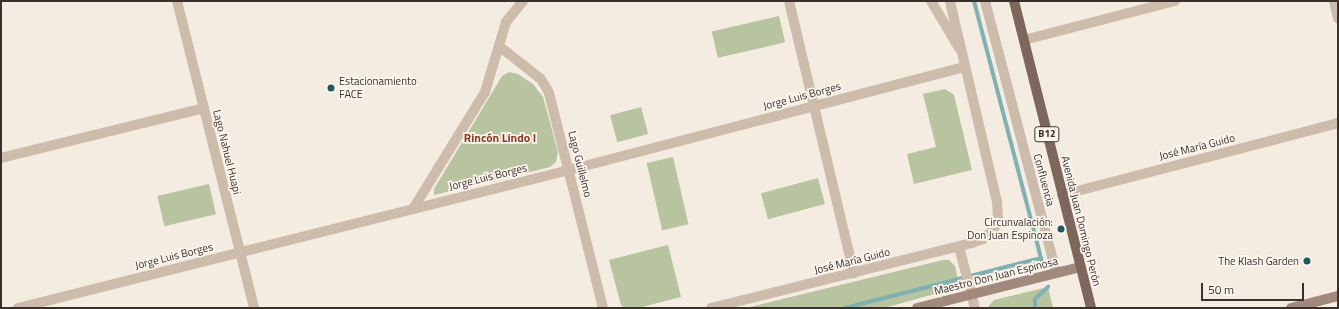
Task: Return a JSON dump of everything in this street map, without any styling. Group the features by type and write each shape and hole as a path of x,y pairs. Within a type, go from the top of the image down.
{"main road":[{"name":"Avenida Juan Domingo Perón","path":"1014,1 1091,308"},
{"name":"Maestro Don Juan Espinosa","path":"917,308 1080,267"},
{"path":"1291,308 1338,296"}],"street":[{"name":"Lago Nahuel Huapi","path":"177,1 254,308"},
{"path":"413,209 485,92 506,22 523,1"},
{"path":"789,1 854,273"},
{"path":"930,1 960,50"},
{"path":"950,1 964,67"},
{"name":"Confluencia","path":"985,1 1056,272"},
{"path":"1024,40 1175,1"},
{"path":"1334,1 1338,19"},
{"name":"Lago Guillelmo","path":"499,46 534,73 545,85 552,102 603,308"},
{"name":"Jorge Luis Borges","path":"18,308 569,170 964,67"},
{"name":"José María Guido","path":"711,308 959,247 983,239 994,229 998,207 964,67"},
{"path":"1,158 204,108"},
{"name":"José María Guido","path":"1062,195 1338,124"},
{"path":"959,247 975,308"}],"green space":[{"path":"779,16 785,42 718,58 712,32"},
{"path":"509,72 518,74 533,84 543,97 558,152 556,162 550,167 434,195 434,189 502,76"},
{"path":"945,89 954,95 972,170 914,184 907,154 936,147 923,94"},
{"path":"641,107 648,134 617,142 610,115"},
{"path":"673,157 689,224 662,230 647,163"},
{"path":"818,178 825,204 768,219 761,193"},
{"path":"209,184 216,214 164,226 157,196"},
{"path":"668,245 681,297 638,308 625,308 621,305 609,260"},
{"path":"943,260 949,260 955,266 958,280 956,288 884,308 746,308"},
{"path":"1048,287 1053,308 987,308 994,300"}],"waterway":[{"path":"974,1 1043,265"},
{"path":"845,308 1041,258"},
{"path":"1035,308 1035,299 1048,287"}],"place":[{"name":"Estacionamiento FACE","path":"331,88"},
{"name":"Circunvalación: Don Juan Espinoza","path":"1061,229"},
{"name":"The Klash Garden","path":"1307,261"}],"district":[{"name":"Rincón Lindo I","path":"500,138"}]}
